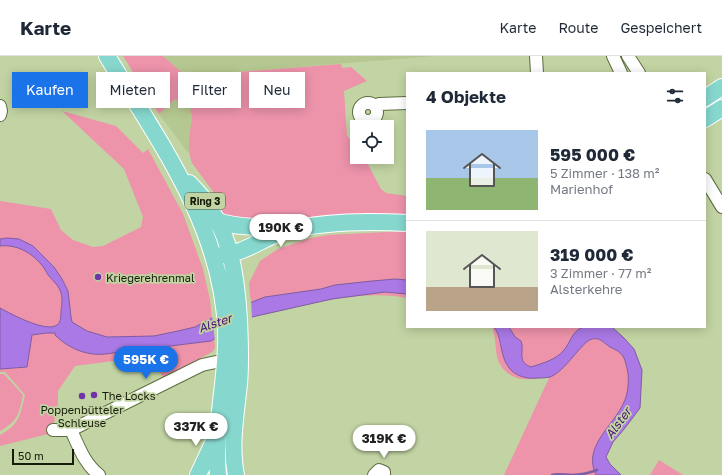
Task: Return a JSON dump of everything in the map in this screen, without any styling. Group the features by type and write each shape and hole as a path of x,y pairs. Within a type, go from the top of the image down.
{"main road":[{"name":"Ring 3","path":"107,56 178,172 200,217 213,254 229,291"},
{"path":"706,97 722,87"},
{"path":"706,118 722,108"},
{"name":"Ring 3","path":"178,172 200,194 218,221 229,249 229,291 233,334 240,368 234,436 236,475"},
{"path":"218,221 230,224 286,231"},
{"path":"213,254 229,249 248,238 267,237 286,231 341,223 406,223"},
{"name":"Ring 3","path":"218,475 216,456 225,363 233,334"},
{"path":"198,475 218,434"}],"street":[{"path":"536,56 538,72"},
{"path":"613,56 621,72"},
{"path":"628,56 638,72"},
{"path":"375,106 379,104 406,102"},
{"path":"0,106 0,115"},
{"path":"706,181 722,207"},
{"path":"53,430 71,430 202,365 216,362 225,363 240,368"},
{"path":"71,430 86,461 91,469 99,475"},
{"path":"374,475 379,470 384,472 384,475"}],"shaded area":[{"path":"123,56 163,56 181,72 178,72 178,101 175,99 170,104 170,72 133,72"},
{"path":"163,56 435,56 236,72 181,72"},
{"path":"341,64 342,68 351,67 367,81 344,91 347,136 350,139 350,164 368,164 381,189 386,193 406,196 406,218 324,215 268,223 228,220 220,212 220,201 192,163 190,158 189,139 192,115 190,112 192,108 241,108 241,72 238,72"},
{"path":"175,99 178,101 178,108 192,108 190,112 192,115 189,154 159,114 165,108 170,108 170,104"},
{"path":"155,108 165,108 159,114"},
{"path":"62,111 116,126 143,153 148,149 183,214 203,269 210,300 215,348 212,352 163,378 152,356 75,366 58,391 58,403 52,433 0,446 0,435 12,427 15,423 20,414 25,395 5,372 0,372 0,201 51,209 61,230 73,240 93,247 103,246 141,227 143,217 124,169"},
{"path":"406,231 406,298 369,295 350,297 309,304 252,317 249,283 260,261 278,249 311,238 328,235"},
{"path":"492,328 613,328 624,338 634,349 642,370 640,408 613,442 606,457 610,464 621,475 504,475 549,378 520,379 511,375 501,366 497,357"},
{"path":"0,374 4,374 23,395 17,416 11,424 0,431"},
{"path":"659,460 683,475 650,475"}],"water":[{"name":"Alster","path":"0,239 19,239 33,246 54,267 62,279 68,291 72,322 87,331 107,337 154,336 178,331 195,327 214,317 265,297 321,289 335,285 395,279 406,280 406,294 385,292 332,299 252,317 211,341 105,354 91,354 78,350 60,340 55,333 32,335 27,367 0,369 0,308 28,322 45,327 52,327 57,325 61,317 62,295 57,285 35,258 19,248 0,246"},
{"name":"Alster","path":"495,328 510,328 515,337 521,341 522,359 526,365 531,367 549,361 561,353 575,332 581,328 613,328 634,349 642,370 640,408 613,442 606,457 610,464 621,475 596,475 593,465 593,455 596,445 619,411 626,395 628,373 625,360 621,354 604,342 592,339 583,345 568,363 556,374 545,378 524,377 512,371 508,366 503,355"}],"pier":[{"path":"251,299 252,319 215,341 212,315"}],"waterway":[{"path":"552,475 578,475 597,470"}],"place":[{"name":"Kriegerehrenmal","path":"98,277"},
{"name":"The Locks","path":"94,395"},
{"name":"Poppenbütteler Schleuse","path":"82,396"}]}
